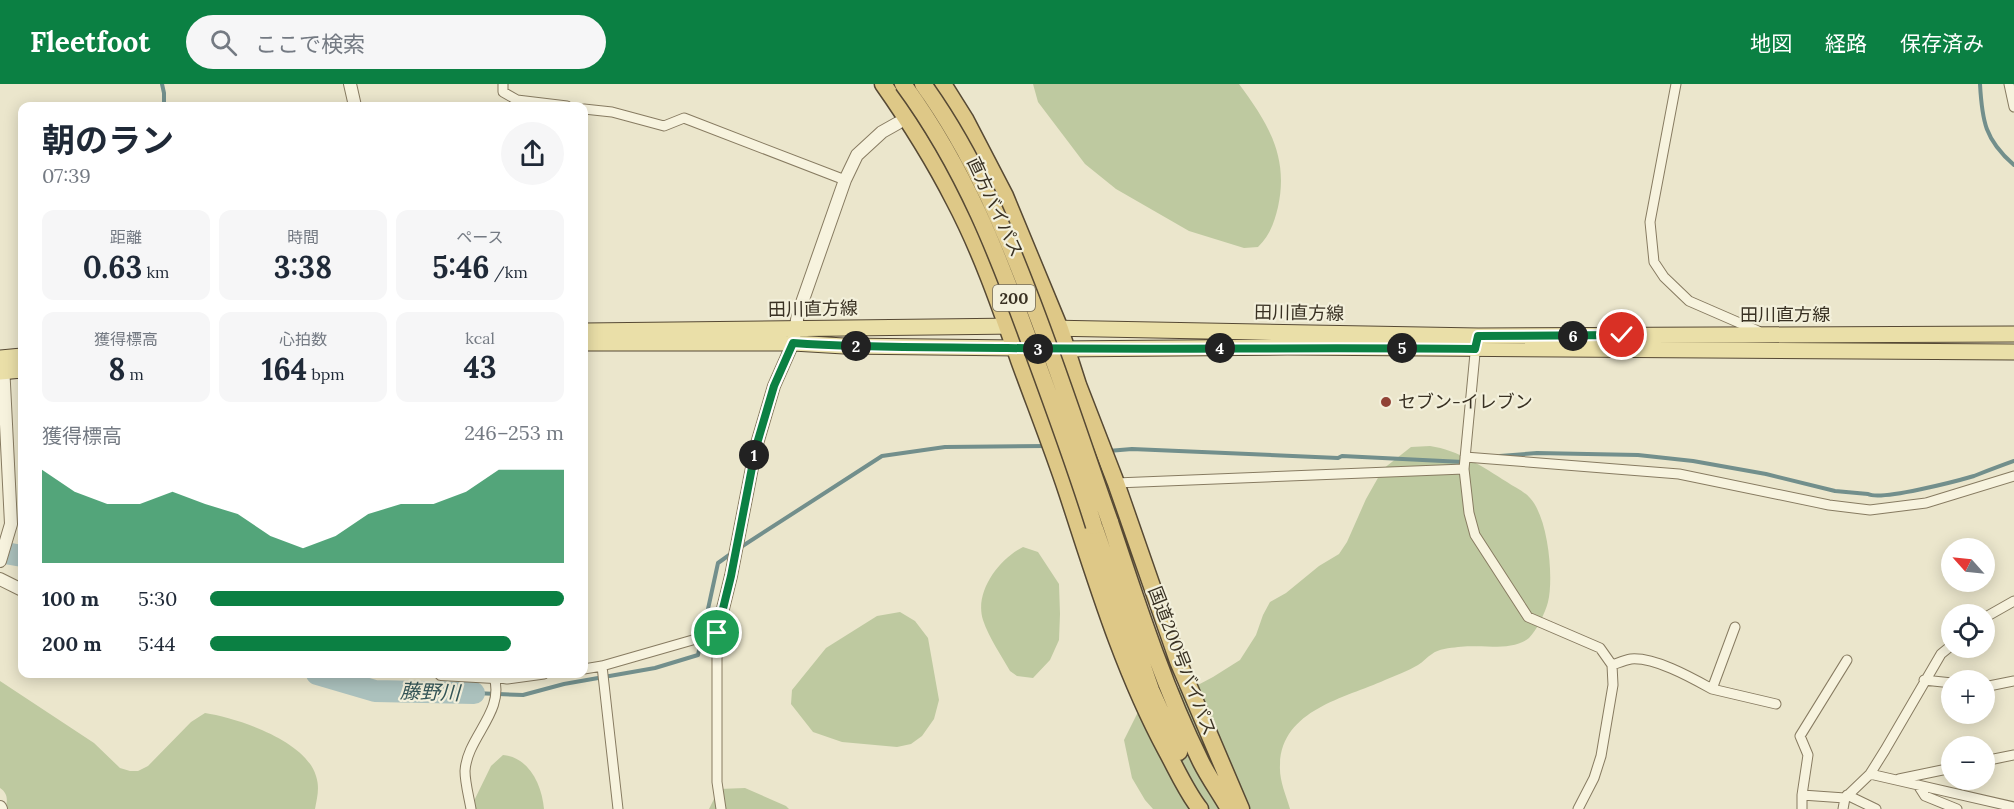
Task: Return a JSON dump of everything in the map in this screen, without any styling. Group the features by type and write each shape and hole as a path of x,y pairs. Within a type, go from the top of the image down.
{"highway":[{"path":"883,84 918,135 954,200 979,253 1066,489 1098,591 1131,677 1156,732 1191,797 1200,809"},
{"name":"直方バイパス","path":"903,84 920,106 945,147 979,213 1070,449 1102,524"},
{"name":"直方バイパス","path":"922,84 963,148 992,201 1023,276 1102,524"},
{"path":"943,84 965,119 1005,196 1060,329 1178,661 1241,809"},
{"name":"200","path":"1102,524 1151,690 1176,747 1208,809"},
{"name":"国道200号バイパス","path":"1102,524 1178,712 1202,764 1229,809"}],"main road":[{"name":"田川直方線","path":"588,343 794,336 1007,325 1060,329 1477,342 2014,352"},
{"name":"田川直方線","path":"588,331 794,336 844,346 1066,349 1287,347 1766,335 2014,334"},
{"path":"1,365 18,358"},
{"path":"1,365 18,369"}],"street":[{"path":"350,84 354,102"},
{"path":"503,84 503,92 518,100 534,102"},
{"path":"1676,84 1650,222 1654,262 1664,277 1689,302 1766,335"},
{"path":"2009,84 2014,107"},
{"path":"588,109 612,112 664,126 684,118 845,180"},
{"path":"721,809 717,783 717,633 731,576 756,447 774,386 794,336 798,314 845,180 858,155 882,132 898,123"},
{"path":"1477,342 1464,470 1469,513 1475,535 1528,617 1600,648 1612,665 1613,685 1601,756 1594,778 1578,809"},
{"path":"0,561 7,544 11,524 1,365"},
{"path":"1465,457 1679,474 1829,505 1870,510 1926,502 2014,476"},
{"path":"1116,483 1464,470"},
{"path":"0,579 18,588"},
{"path":"1995,612 2014,602"},
{"path":"1712,689 1735,627"},
{"path":"588,668 717,633"},
{"path":"1843,809 1846,796 1870,774 1941,654"},
{"path":"1612,665 1631,659 1657,663 1712,689 1776,704"},
{"path":"1802,809 1808,754 1800,736 1847,660"},
{"path":"602,666 618,809"},
{"path":"471,809 465,770 473,744 494,705 497,686 494,678"},
{"path":"501,678 507,680 519,678"},
{"path":"1924,681 1941,682"},
{"path":"1995,685 2014,681"},
{"path":"1995,759 2014,755"},
{"path":"1894,780 1941,770"},
{"path":"1870,774 2014,807"},
{"path":"1918,785 1925,796 1957,809"},
{"path":"1802,795 1846,796 1876,809"}],"green space":[{"path":"1033,84 1239,84 1259,113 1274,141 1281,172 1278,207 1266,238 1258,247 1244,248 1189,231 1116,189 1085,164 1038,102"},
{"path":"1430,446 1450,451 1479,465 1525,493 1536,507 1548,548 1550,591 1547,606 1532,635 1514,645 1466,646 1437,651 1420,664 1334,700 1303,719 1291,731 1283,746 1280,765 1282,782 1290,809 1153,809 1132,778 1124,740 1141,706 1150,696 1177,688 1196,686 1240,660 1256,635 1270,602 1339,554 1383,469 1411,447"},
{"path":"1023,547 1038,552 1059,584 1059,640 1050,660 1033,678 1017,676 1010,671 988,633 981,609 985,588 997,568"},
{"path":"900,612 915,621 928,638 939,700 934,719 922,736 911,744 897,747 842,742 813,732 791,704 792,690 826,648 877,616"},
{"path":"0,681 94,743 120,768 130,771 138,771 148,766 191,722 205,713 252,726 285,742 310,763 318,785 315,809 5,809 7,797 0,788"},
{"path":"503,755 520,761 527,767 537,782 544,809 470,809 491,766"},
{"path":"745,788 789,809 709,809 719,789"}],"waterway":[{"path":"162,84 164,102"},
{"path":"1980,84 1982,109 1987,129 1997,147 2014,165"},
{"path":"741,547 882,456 945,447 1047,446"},
{"path":"1108,451 1132,449 1463,462"},
{"path":"1500,456 1537,453 1638,455 1693,461 1766,474 1835,491 1876,495 1903,493 1952,482 2014,461"},
{"name":"藤野川","path":"0,552 18,555"},
{"path":"474,693 523,695 564,684 655,668 698,655 718,563 732,553"},
{"name":"藤野川","path":"331,678 375,691 474,693"}],"place":[{"name":"セブン-イレブン","path":"1386,402"}],"route":[{"path":"717,633 731,576 756,447 774,386 793,343 844,346 1066,349 1287,347 1475,349 1478,336 1622,335"}]}
